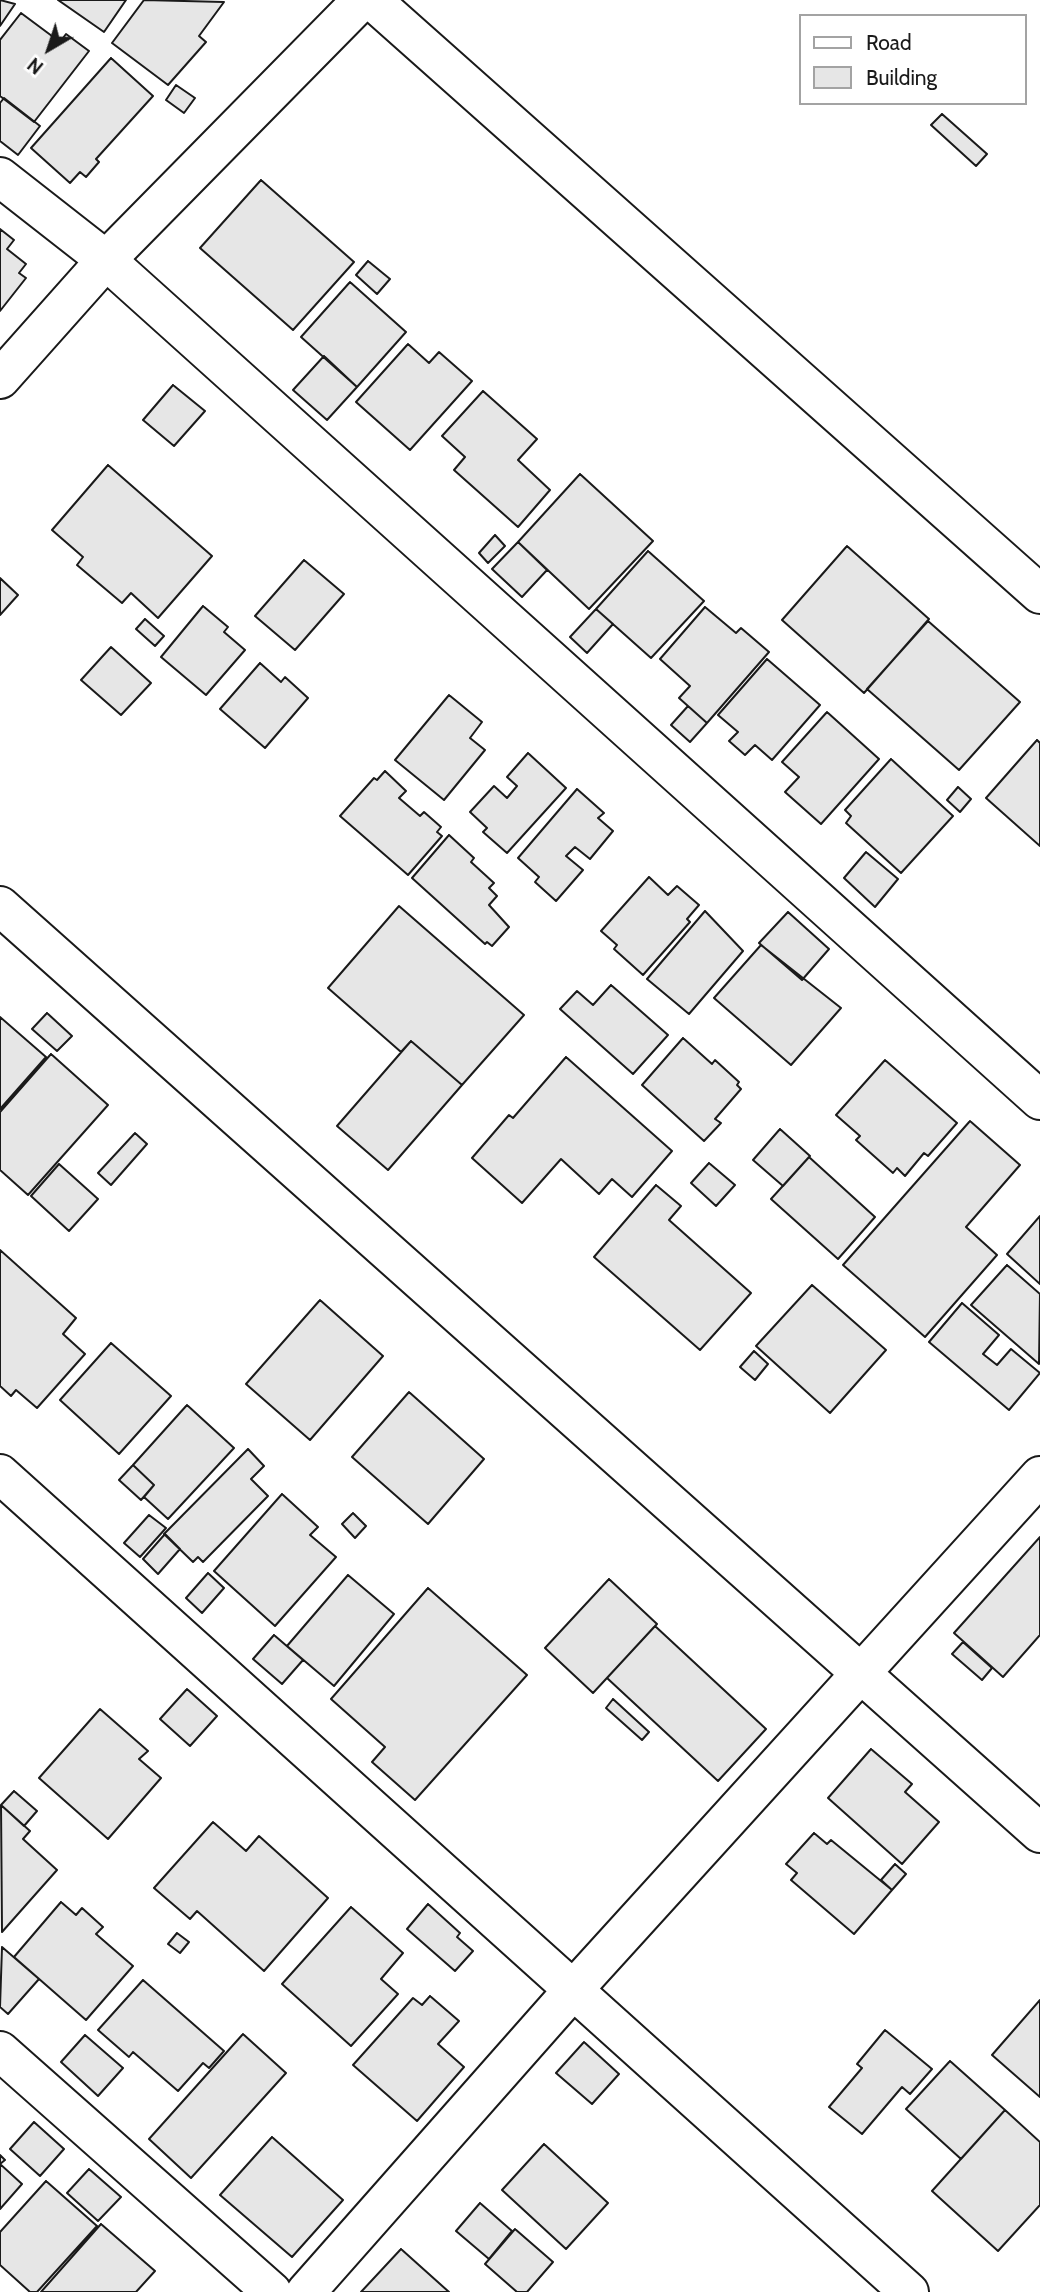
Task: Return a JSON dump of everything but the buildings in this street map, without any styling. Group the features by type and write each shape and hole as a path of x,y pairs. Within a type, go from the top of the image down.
{"street":[{"path":"0,379 106,260 362,0"},
{"path":"372,0 1040,594"},
{"path":"0,177 106,260 1040,1100"},
{"path":"0,906 1040,1833"},
{"path":"0,1474 908,2292"},
{"path":"306,2292 573,1990 1040,1476"},
{"path":"0,2051 272,2292"}]}
